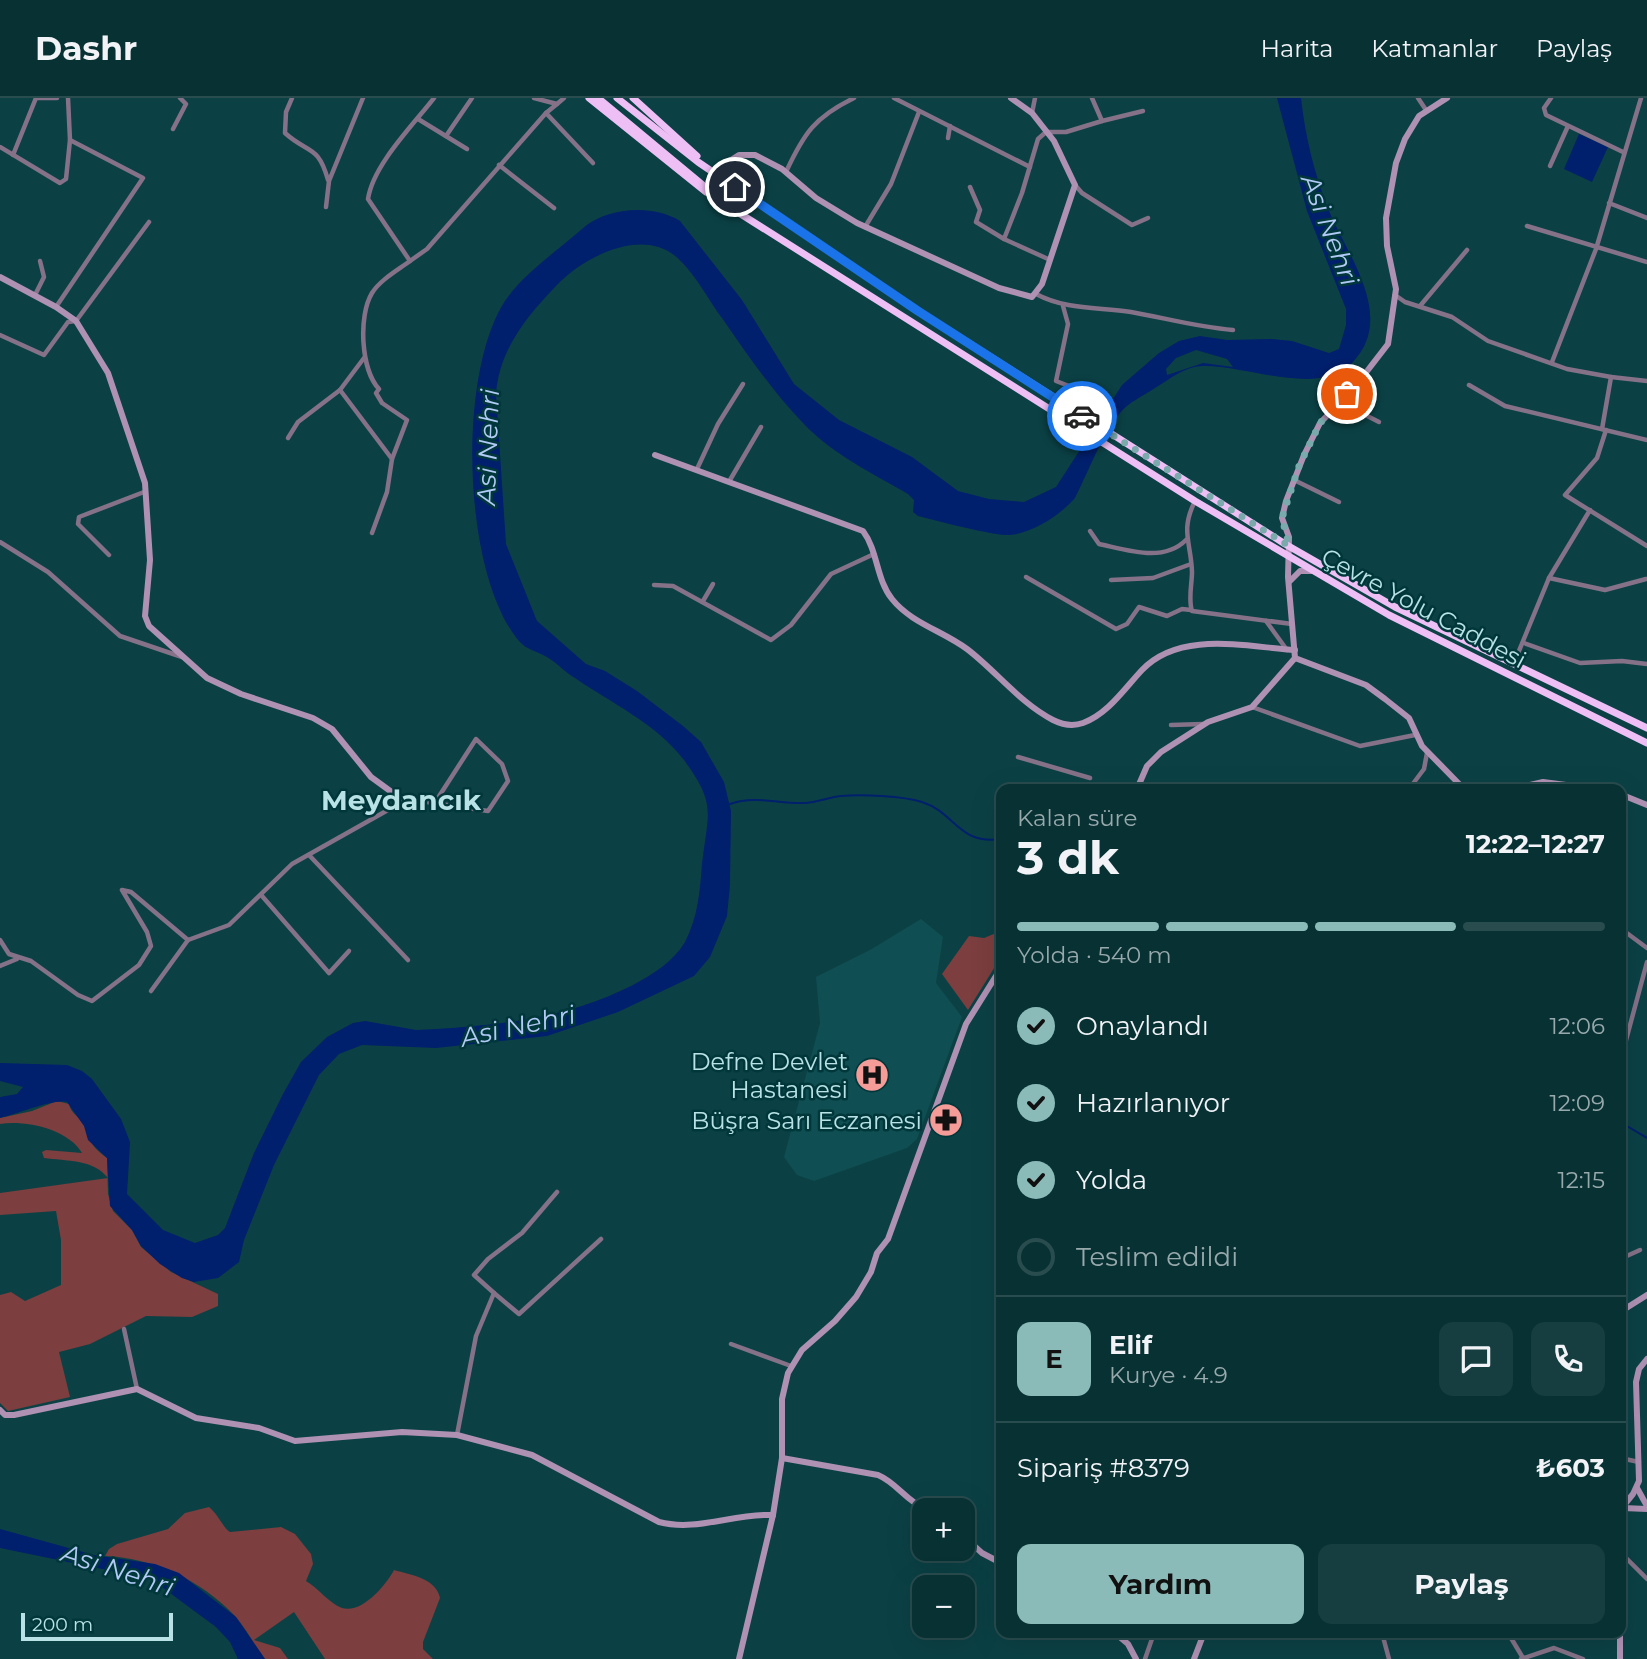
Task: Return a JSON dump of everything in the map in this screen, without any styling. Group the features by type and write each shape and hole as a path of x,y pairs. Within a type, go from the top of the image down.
{"highway":[{"path":"589,98 688,181 728,206"},
{"name":"Çevre Yolu Caddesi","path":"598,98 728,206 1195,501 1389,615 1647,743"},
{"name":"Çevre Yolu Caddesi","path":"617,98 712,172 1074,411 1289,546 1395,607 1647,728"},
{"path":"634,98 712,172"}],"street":[{"path":"13,155 36,98 57,98"},
{"path":"0,147 60,183 66,178 70,140 68,98"},
{"path":"173,129 186,104 180,98"},
{"path":"292,98 286,112 285,133 313,149 324,164 329,181"},
{"path":"326,207 329,181 363,98"},
{"path":"410,261 368,199 369,191 393,150 434,98"},
{"path":"446,136 472,98"},
{"path":"534,98 556,104"},
{"path":"372,533 387,492 392,459 407,420 382,403 376,393 379,389 370,380 364,357 367,304 371,295 427,249 546,113 564,98"},
{"path":"785,173 809,127 832,108 854,98"},
{"path":"894,98 1030,167"},
{"path":"1011,98 1032,113 1054,141 1082,193 1132,225 1148,218"},
{"path":"1032,113 1035,98"},
{"path":"1092,98 1102,121"},
{"path":"1418,98 1426,110"},
{"path":"1171,725 1203,724 1252,708 1292,653 1287,556 1289,546 1282,518 1294,480 1315,431 1339,401 1354,388 1388,344 1390,315 1395,295 1386,237 1386,211 1398,156 1411,128 1426,110 1447,98"},
{"path":"1551,98 1544,108 1546,115 1623,152"},
{"path":"1552,362 1596,248 1641,98"},
{"path":"1004,239 1038,139 1045,132 1066,132 1143,111"},
{"path":"866,227 891,184 919,112"},
{"path":"546,113 593,163"},
{"path":"418,119 467,149"},
{"path":"948,138 950,125"},
{"path":"1550,166 1568,125"},
{"path":"56,307 143,177 70,140"},
{"path":"712,172 739,155 745,154 765,160 816,198 866,227 999,288 1032,297 1075,184"},
{"path":"499,165 554,208"},
{"path":"970,187 980,210 976,222 1048,260"},
{"path":"1609,203 1647,218"},
{"path":"0,335 44,355 68,322 76,321 149,222"},
{"path":"1527,226 1647,262"},
{"path":"1420,306 1468,250"},
{"path":"35,295 44,277 40,261"},
{"path":"0,277 76,321 108,373 145,483 150,560 145,616 149,626 183,657 218,683 241,694 313,718 332,729 371,777 404,801"},
{"path":"1035,294 1063,305 1130,312 1185,325 1233,330"},
{"path":"1395,295 1452,317 1488,341 1567,369 1647,381"},
{"path":"1063,305 1068,324 1056,381 1074,388 1074,411"},
{"path":"288,438 298,422 340,390 364,357"},
{"path":"1611,377 1604,430 1597,457 1565,495 1647,546"},
{"path":"697,469 718,424 743,383"},
{"path":"1469,385 1506,406 1647,440"},
{"path":"340,390 392,459"},
{"path":"1339,401 1379,422"},
{"path":"730,480 761,427"},
{"path":"655,455 858,528 868,538 885,589 903,611 964,647 1050,719 1076,725 1095,717 1153,659 1170,649 1205,645 1292,653 1371,688 1409,719 1415,735 1427,753 1459,784"},
{"path":"1294,480 1339,502"},
{"path":"109,555 78,524 79,517 144,492"},
{"path":"1192,611 1191,564 1186,539 1188,516 1195,501"},
{"path":"1514,663 1549,578 1590,510"},
{"path":"1090,531 1099,544 1143,553 1178,548 1186,539"},
{"path":"0,542 48,572 120,636 164,653 183,657"},
{"path":"654,585 673,586 773,639 791,625 831,574 874,554"},
{"path":"1111,580 1153,578 1191,564"},
{"path":"1289,583 1300,571 1311,571"},
{"path":"1026,577 1116,629 1127,624 1139,607 1167,616 1182,609 1292,624"},
{"path":"1549,578 1605,590 1647,578"},
{"path":"703,601 713,584"},
{"path":"1266,620 1292,653"},
{"path":"1524,643 1580,663 1622,661 1647,664"},
{"path":"1252,708 1360,746 1415,735"},
{"path":"1140,784 1152,761 1203,724"},
{"path":"151,990 184,942 229,925 292,864 404,801 488,811 508,781 502,764 476,739 436,801 427,802"},
{"path":"1413,784 1424,769 1427,753"},
{"path":"1018,757 1090,778"},
{"path":"1534,784 1558,784"},
{"path":"1626,796 1647,805"},
{"path":"309,855 408,960"},
{"path":"0,940 9,954 31,961 78,995 92,1001 139,965 151,946 147,932 122,890 131,892 188,940"},
{"path":"261,896 329,973 349,951"},
{"path":"1626,932 1647,948"},
{"path":"0,966 18,958"},
{"path":"1626,1040 1647,962"},
{"path":"739,1659 773,1515 782,1458 782,1399 791,1366 802,1350 847,1309 871,1272 877,1253 888,1239 967,1024 996,976"},
{"path":"557,1192 522,1233 474,1275 519,1314 601,1239"},
{"path":"1626,1256 1640,1250"},
{"path":"457,1436 476,1336 494,1293"},
{"path":"1626,1308 1647,1295"},
{"path":"124,1329 137,1389"},
{"path":"731,1345 791,1366"},
{"path":"1626,1503 1637,1488 1639,1462 1636,1382 1639,1369 1647,1359"},
{"path":"0,1410 5,1415 14,1415 137,1389 196,1418 259,1428 295,1441 402,1432 457,1436 532,1455 659,1522 677,1527 738,1516 773,1515"},
{"path":"782,1458 878,1475 891,1481 912,1502"},
{"path":"1626,1459 1639,1462"},
{"path":"1626,1509 1647,1507 1637,1488"},
{"path":"975,1547 996,1560"},
{"path":"1626,1558 1647,1580"},
{"path":"1121,1638 1128,1644 1136,1659"},
{"path":"1145,1659 1152,1638"},
{"path":"1194,1659 1202,1638"},
{"path":"1383,1638 1389,1659"},
{"path":"1511,1638 1522,1658 1554,1648 1583,1659"},
{"path":"1620,1638 1620,1659"}],"shaded area":[{"name":"Defne Devlet Hastanesi","path":"921,919 943,937 936,983 962,1017 917,1139 907,1148 814,1181 797,1175 784,1157 820,1023 816,977 870,950"},
{"path":"996,933 996,965 968,1010 942,974 969,936 984,938"},
{"path":"57,1101 69,1104 93,1144 107,1158 108,1178 87,1164 44,1158 42,1152 46,1150 82,1153 67,1138 56,1132 21,1123 0,1124 0,1118 32,1111"},
{"path":"108,1178 108,1194 113,1211 132,1230 141,1247 171,1272 218,1294 218,1306 192,1317 146,1316 90,1344 59,1352 70,1397 8,1411 0,1403 0,1295 11,1292 25,1301 61,1285 61,1240 56,1211 0,1215 0,1193"},
{"path":"209,1507 230,1532 281,1527 295,1534 311,1554 313,1564 306,1581 342,1608 350,1609 365,1603 394,1570 415,1576 434,1586 440,1598 423,1642 423,1649 433,1659 325,1659 294,1612 254,1640 280,1648 288,1659 265,1659 234,1615 221,1602 191,1581 141,1561 105,1556 109,1549 117,1544 168,1529 185,1513"}],"water":[{"name":"Asi Nehri","path":"1277,98 1301,98 1314,167 1322,193 1364,284 1370,325 1365,345 1352,363 1338,373 1301,379 1219,367 1202,366 1183,371 1132,402 1120,413 1101,443 1075,498 1069,504 1037,527 1010,535 979,531 918,516 913,512 914,500 908,494 853,462 814,434 770,385 694,277 674,255 660,247 628,246 612,250 580,266 556,286 525,322 509,348 498,378 496,394 506,544 537,621 586,664 605,671 637,691 683,726 701,742 724,782 731,811 730,885 727,916 710,957 694,976 618,1012 547,1036 436,1048 362,1045 339,1054 319,1075 274,1165 244,1240 239,1262 218,1278 194,1282 182,1278 160,1264 141,1246 132,1230 110,1206 107,1158 88,1140 84,1126 67,1102 44,1105 0,1118 0,1097 17,1094 23,1087 0,1081 0,1063 67,1065 82,1071 92,1079 121,1119 130,1142 127,1194 163,1230 195,1243 218,1235 225,1228 254,1153 283,1094 301,1062 327,1037 353,1023 365,1021 416,1030 513,1022 561,1012 633,985 669,961 685,942 698,904 708,820 702,788 684,760 661,736 550,659 525,647 519,641 500,610 486,569 477,523 473,423 479,375 489,334 505,301 522,281 592,222 616,212 630,210 657,212 680,221 742,300 794,384 839,420 912,457 958,491 989,499 1024,502 1056,487 1122,385 1159,353 1179,341 1200,336 1227,340 1272,339 1292,341 1329,353 1339,349 1346,325 1346,309 1307,211","holes":["1196,350 1227,359 1233,367 1203,363 1167,375 1166,369 1176,358"]},
{"path":"1579,134 1608,147 1592,182 1564,169"},
{"name":"Asi Nehri","path":"0,1529 94,1555 155,1564 179,1573 236,1617 265,1659 238,1659 230,1642 216,1627 151,1579 0,1548"}],"waterway":[{"path":"730,804 758,800 809,803 849,795 904,798 933,807 966,833 987,840 996,839"},
{"path":"1626,1126 1647,1138"}],"way so far":[{"path":"1082,416 1289,546 1289,537 1282,518 1299,466 1320,423 1347,394"}],"place":[{"name":"Defne Devlet Hastanesi","path":"872,1075"},
{"name":"Büşra Sarı Eczanesi","path":"946,1120"}],"district":[{"name":"Meydancık","path":"401,800"}],"route":[{"path":"735,187 918,311 1082,416"}]}
